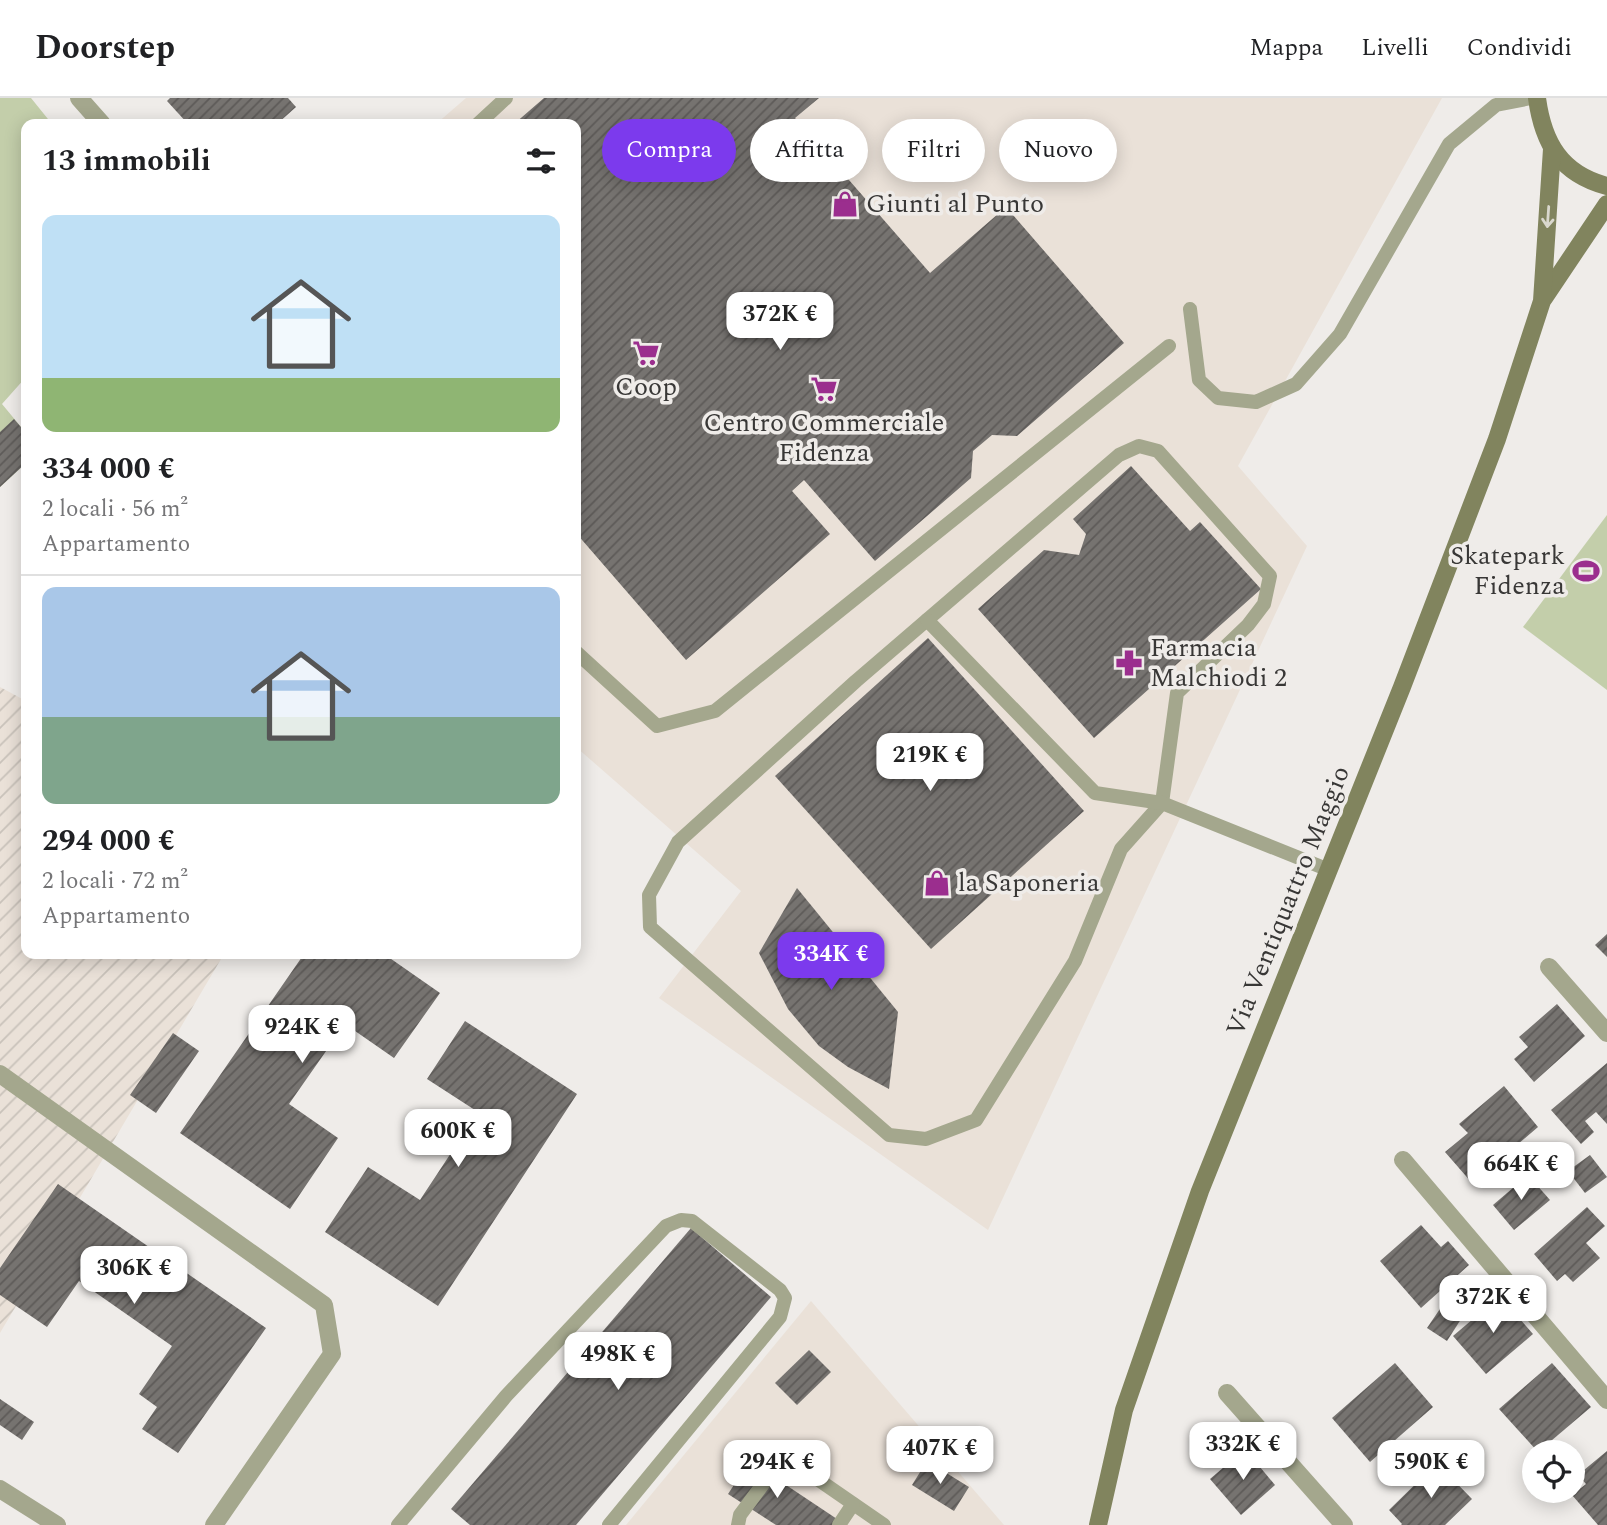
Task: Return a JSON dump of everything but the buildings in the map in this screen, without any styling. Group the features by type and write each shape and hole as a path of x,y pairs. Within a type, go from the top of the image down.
{"main road":[{"name":"Via Ventiquattro Maggio","path":"1537,98 1541,124 1552,149 1570,169 1592,182 1607,186"},
{"name":"Via Ventiquattro Maggio","path":"1098,1525 1124,1410 1196,1204 1497,439 1542,301 1552,149"},
{"name":"Via Ventiquattro Maggio","path":"1542,301 1607,204"}],"street":[{"path":"79,98 98,119"},
{"path":"1549,967 1607,1032"},
{"path":"0,1074 324,1305 332,1354 214,1525"},
{"path":"1404,1160 1607,1400"},
{"path":"1227,1393 1344,1525"},
{"path":"0,1489 57,1525"}],"lane":[{"path":"483,119 506,98"},
{"path":"1190,309 1199,380 1218,398 1256,402 1296,384 1340,334 1449,144 1496,105 1531,98"},
{"path":"581,657 657,726 715,711 1169,346"},
{"path":"1139,446 1158,451 1270,576 1264,604 1248,625 1177,693 1162,803 1121,849 1075,961 976,1120 926,1139 889,1135 650,927 649,895 678,842 1119,455 1139,446"},
{"path":"927,621 1095,793 1162,803 1329,870"},
{"path":"398,1525 506,1396 666,1226 681,1220 692,1221 780,1290 785,1298 780,1317 609,1525"},
{"path":"738,1525 740,1515 784,1456 884,1525"},
{"path":"839,1525 853,1504"}],"shaded area":[{"path":"466,98 1442,98 1238,466 1307,546 988,1230 659,998 741,891 581,751 581,119 442,119"},
{"path":"0,687 21,698 21,959 221,959 0,1333"},
{"path":"811,1301 1004,1525 626,1525"}],"green space":[{"path":"0,98 31,98 48,119 21,119 21,383 2,404 21,427 21,468 0,487"},
{"name":"Skatepark Fidenza","path":"1607,515 1607,690 1523,627"}],"place":[{"name":"Giunti al Punto","path":"845,204"},
{"name":"Coop","path":"646,353"},
{"name":"Centro Commerciale Fidenza","path":"824,389"},
{"name":"Skatepark Fidenza","path":"1586,571"},
{"name":"Farmacia Malchiodi 2","path":"1129,663"},
{"name":"la Saponeria","path":"937,883"}]}
